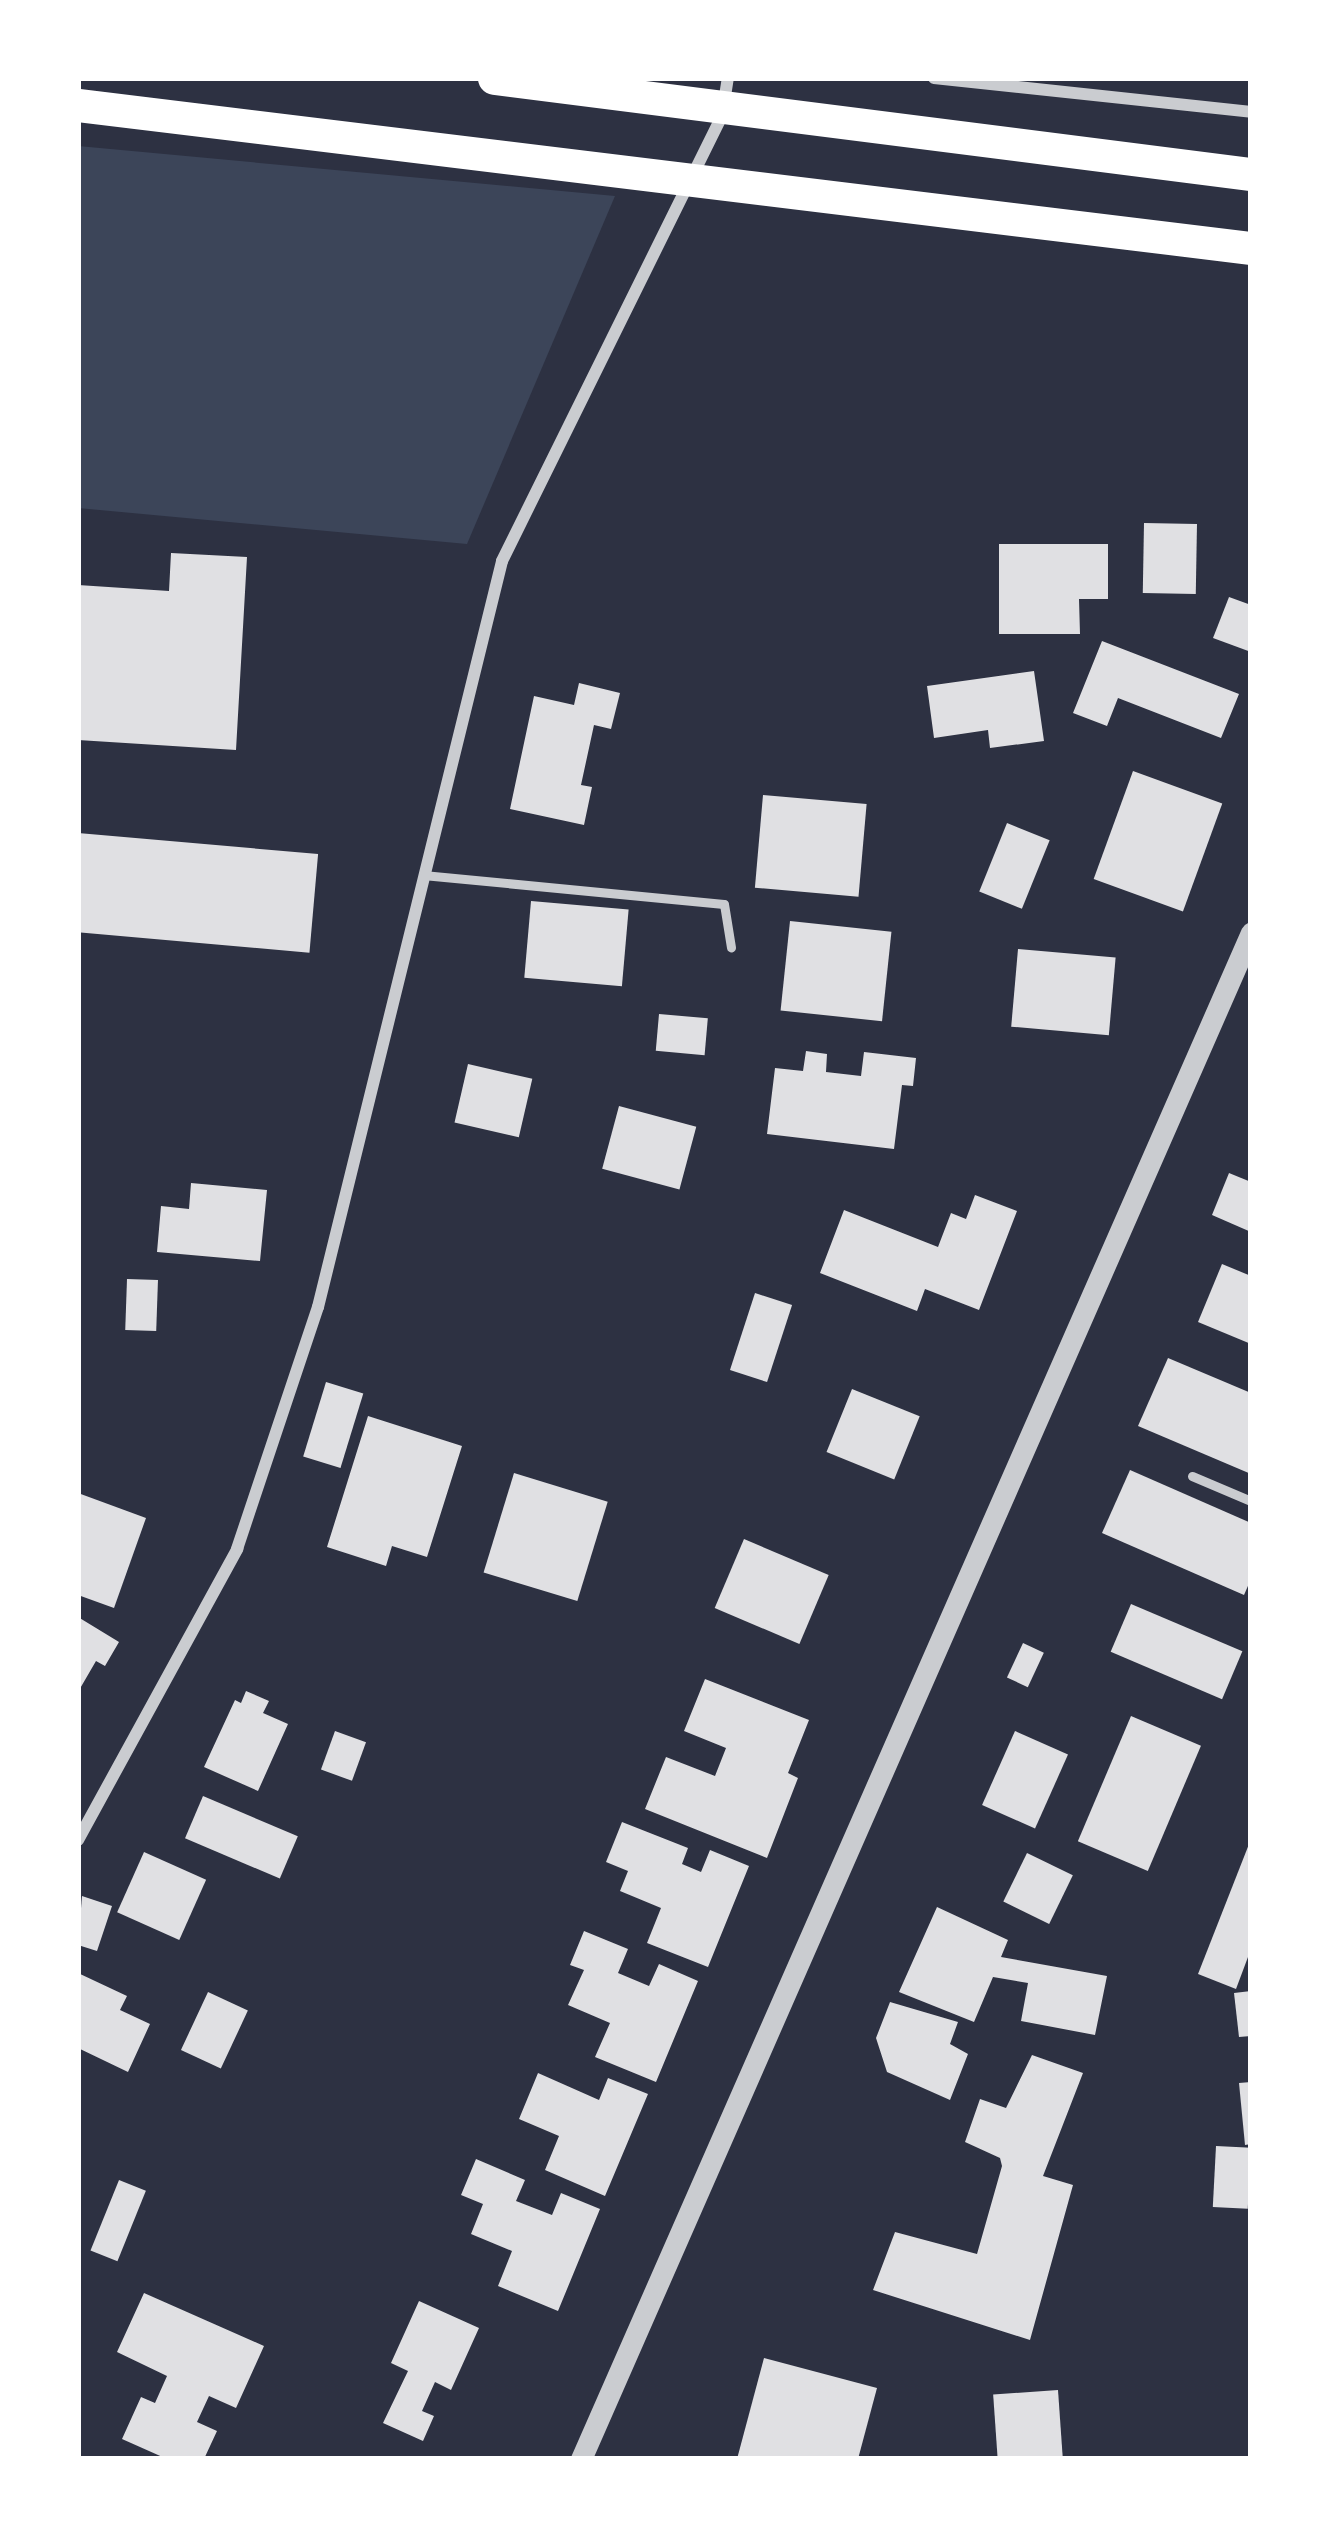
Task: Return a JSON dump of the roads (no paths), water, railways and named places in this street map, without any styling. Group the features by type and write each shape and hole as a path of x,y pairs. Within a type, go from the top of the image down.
{"highway":[{"path":"497,78 1251,174"},
{"path":"78,105 1251,248"}],"street":[{"path":"78,1840 237,1549 319,1307 502,561 722,115 728,78"},
{"path":"934,78 1251,112"},
{"path":"581,2459 1251,933"}],"lane":[{"path":"424,875 724,904 731,947"},
{"path":"1192,1476 1251,1501"}]}
